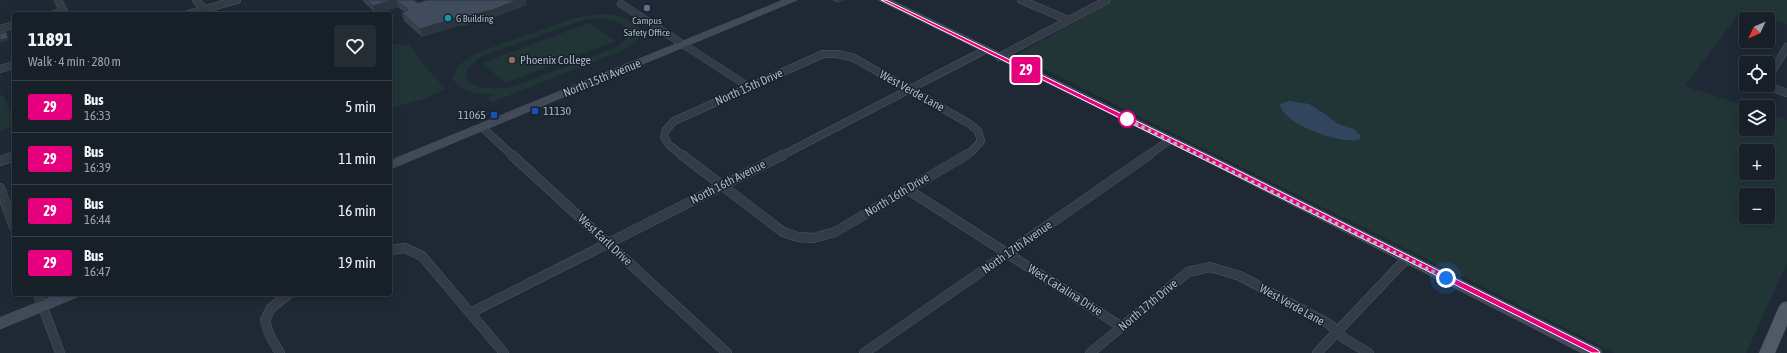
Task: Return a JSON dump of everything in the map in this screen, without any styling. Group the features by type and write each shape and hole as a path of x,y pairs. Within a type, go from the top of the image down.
{"main road":[{"name":"North 15th Avenue","path":"392,164 792,0"},
{"path":"884,0 1170,140 1595,353"},
{"path":"0,324 40,300 61,296"},
{"path":"1767,353 1787,307"}],"street":[{"path":"58,0 64,12"},
{"path":"196,0 204,9"},
{"path":"194,12 236,0"},
{"path":"1022,0 1068,20"},
{"path":"999,57 1106,0"},
{"path":"620,4 749,86"},
{"path":"0,29 12,26"},
{"path":"1775,67 1787,47"},
{"name":"North 16th Avenue","path":"470,313 723,186 984,50"},
{"name":"North 15th Drive","path":"723,186 669,145 664,137 665,131 670,124 678,118 812,58 823,54 838,54"},
{"name":"West Verde Lane","path":"838,54 854,58 909,89 970,124 980,135"},
{"path":"0,69 12,66"},
{"path":"1775,89 1787,93"},
{"name":"West Earll Drive","path":"482,127 727,353"},
{"name":"North 16th Drive","path":"723,186 786,234 802,239 827,235 976,148 981,140 980,135"},
{"name":"North 17th Avenue","path":"864,353 1170,140"},
{"path":"0,161 12,157"},
{"path":"0,188 12,221"},
{"name":"West Catalina Drive","path":"907,189 1122,327"},
{"path":"392,250 405,248 422,256 504,353"},
{"path":"1317,353 1406,258"},
{"name":"West Verde Lane","path":"1210,267 1240,276 1329,324 1345,339 1369,353"},
{"name":"North 17th Drive","path":"1090,353 1188,272 1210,267"},
{"path":"280,353 265,326 266,316 273,305 286,296"},
{"path":"40,300 60,353"}],"green space":[{"path":"1115,0 1787,0 1787,24 1775,21 1775,12 1739,12 1685,86 1739,104 1739,136 1775,136 1775,116 1787,120 1787,263 1746,353 1615,353 1016,55"},
{"path":"602,14 620,17 635,24 639,29 640,35 636,42 626,49 492,102 487,98 496,94 478,94 467,91 461,88 453,79 457,67 474,54 574,18","holes":["587,19 608,20 622,24 626,27 627,38 617,47 515,86 494,89 480,87 474,85 465,75 469,67 482,56"]},
{"path":"589,23 615,41 506,83 482,63"},
{"path":"392,44 409,45 424,66 446,89 423,99 392,107"},
{"path":"3,95 12,115 12,127 0,131 0,96"}],"water":[{"path":"1289,101 1309,104 1338,124 1354,129 1360,135 1360,139 1341,139 1314,132 1302,126 1283,112 1280,104"}],"building":[{"path":"367,0 392,0 373,6"},
{"name":"G Building","path":"396,0 414,0 418,3 427,0 517,0 495,9 461,18 459,17 420,29 402,13 408,10"},
{"path":"6,32 8,38 0,40 0,34"}],"bus line":[{"name":"29","path":"884,0 1214,161 1595,353"}],"place":[{"name":"Campus Safety Office","path":"647,8"},
{"name":"G Building","path":"448,18"},
{"name":"Phoenix College","path":"512,60"},
{"name":"11130","path":"535,111"},
{"name":"11065","path":"494,115"}],"route":[{"path":"1127,119 1122,117 1214,161 1446,278"}]}
